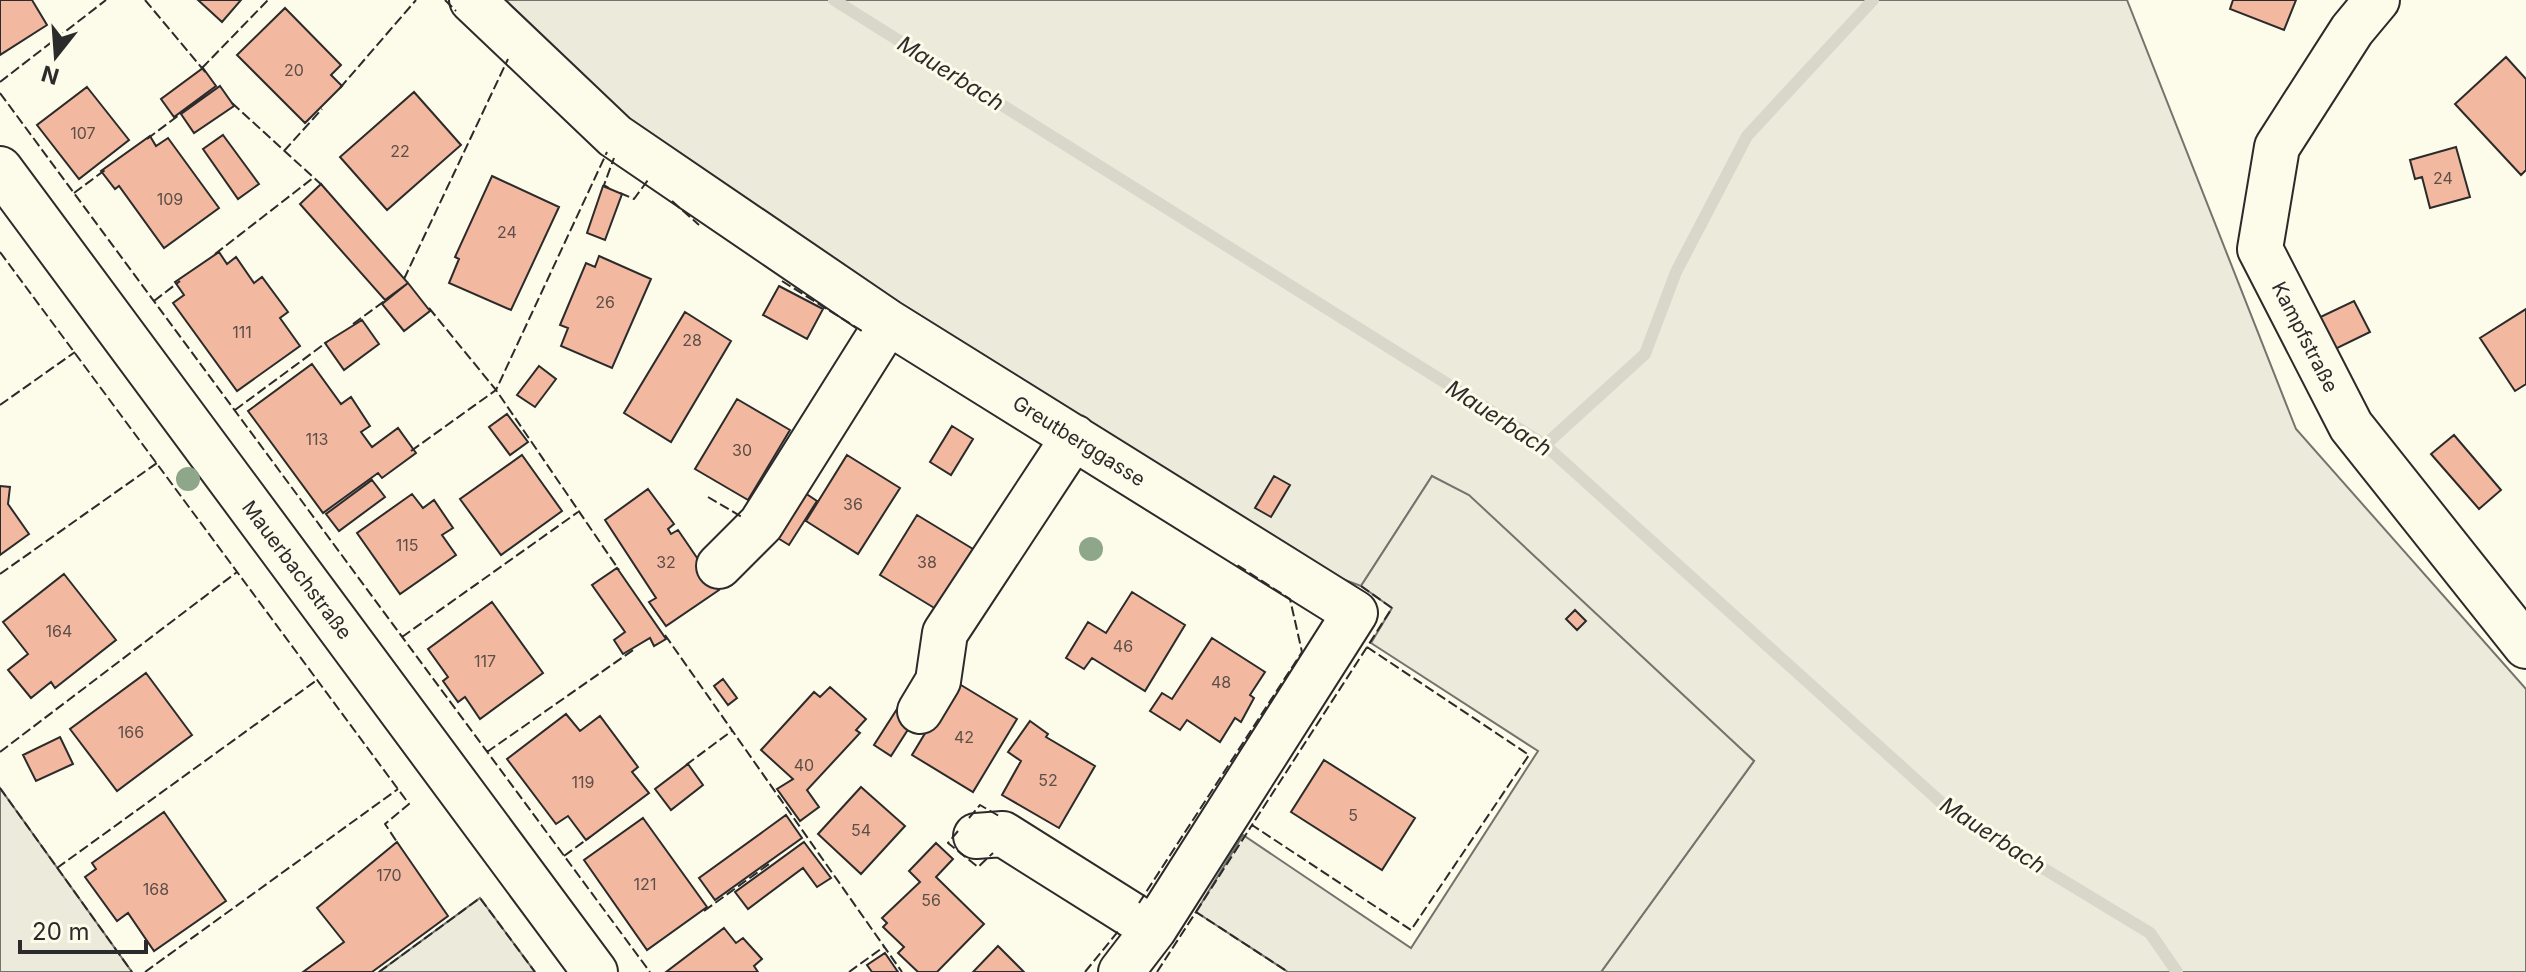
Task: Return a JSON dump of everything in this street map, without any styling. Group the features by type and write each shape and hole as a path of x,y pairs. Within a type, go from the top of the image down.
{"street":[{"name":"Greutberggasse","path":"472,0 615,136 888,322 1355,613 1154,929 1121,972"},
{"name":"Kampfstraße","path":"2377,0 2352,30 2277,147 2260,249 2351,426 2526,646"},
{"name":"Mauerbachstraße","path":"0,169 595,972"},
{"path":"719,566 761,524 888,322"},
{"path":"920,711 938,681 945,633 1074,437"},
{"path":"976,836 1003,834 1154,929"}],"shaded area":[{"path":"507,0 2127,0 2296,429 2526,689 2526,972 1601,972 1754,761 1432,476 1361,586 1321,571 629,131 515,24"},
{"path":"1432,476 1469,495 1754,761 1601,972 1288,972 1196,912 1243,835 1411,948 1538,751 1371,643 1392,608 1361,586"},
{"path":"0,788 132,972 0,972"},
{"path":"480,898 535,972 379,972"}],"building":[{"path":"0,0 32,0 47,25 0,55"},
{"path":"198,0 241,0 222,22"},
{"path":"2233,0 2296,0 2284,30 2230,9"},
{"path":"285,8 341,65 331,75 342,86 305,123 237,55"},
{"path":"2506,57 2526,79 2526,170 2521,175 2455,104"},
{"path":"203,68 216,86 174,117 161,99"},
{"path":"220,86 234,106 194,133 181,114"},
{"path":"87,87 129,140 79,179 37,125"},
{"path":"414,92 461,145 387,210 340,157"},
{"path":"223,135 259,184 238,199 203,149"},
{"path":"150,136 156,146 168,138 219,208 164,248 119,186 115,189 101,171"},
{"path":"2456,147 2470,197 2430,208 2422,177 2415,179 2410,160"},
{"path":"492,176 559,207 511,310 449,283 459,259 455,257"},
{"path":"321,184 408,283 385,300 300,204"},
{"path":"603,186 622,194 605,240 587,233"},
{"path":"219,252 227,264 236,257 254,283 262,277 288,312 280,318 300,346 237,391 173,303 184,295 175,282"},
{"path":"599,256 651,279 612,368 561,346 568,328 560,325 586,263 595,267"},
{"path":"408,283 430,311 404,331 382,304"},
{"path":"779,286 823,309 807,339 763,315"},
{"path":"2354,301 2370,332 2327,353 2312,321"},
{"path":"2526,309 2526,384 2515,391 2480,338"},
{"path":"685,312 731,341 671,442 624,413"},
{"path":"362,320 379,344 344,370 325,343"},
{"path":"312,364 341,404 351,397 370,426 361,432 372,447 398,428 416,453 382,478 378,473 323,513 248,411"},
{"path":"539,366 556,379 535,407 517,395"},
{"path":"737,399 790,430 748,500 695,469"},
{"path":"507,414 528,442 510,455 489,427"},
{"path":"952,426 973,439 951,475 930,462"},
{"path":"2454,435 2501,490 2479,509 2431,454"},
{"path":"522,455 562,511 501,555 460,499"},
{"path":"847,455 900,488 858,554 806,521"},
{"path":"1274,476 1290,485 1271,517 1255,508"},
{"path":"372,480 385,497 339,531 326,514"},
{"path":"0,486 10,487 8,504 29,534 0,555"},
{"path":"796,487 817,501 789,545 768,532"},
{"path":"648,489 674,524 668,529 671,534 678,530 719,590 666,626 649,602 656,598 605,520"},
{"path":"412,494 423,508 434,500 453,528 442,535 456,555 400,594 357,533"},
{"path":"917,515 973,549 936,609 880,575"},
{"path":"617,568 666,639 654,646 650,638 623,654 614,640 625,632 592,585"},
{"path":"64,574 116,640 55,688 51,682 31,698 8,670 28,654 3,622"},
{"path":"1132,592 1185,625 1145,691 1092,658 1084,669 1066,658 1088,622 1106,633"},
{"path":"492,602 543,673 480,719 465,697 458,702 443,681 448,677 428,649"},
{"path":"1575,610 1586,621 1577,630 1566,619"},
{"path":"1212,638 1265,672 1250,695 1254,698 1241,722 1235,718 1220,742 1187,720 1180,730 1150,711 1162,693 1172,699"},
{"path":"146,673 192,735 117,791 70,729"},
{"path":"723,679 737,698 728,705 714,686"},
{"path":"956,682 1017,719 973,792 912,755"},
{"path":"830,687 866,719 856,730 860,733 807,790 819,807 800,821 777,789 793,779 761,750 814,692 820,697"},
{"path":"899,706 916,717 891,756 874,745"},
{"path":"566,714 580,731 600,716 638,767 632,772 649,793 586,840 568,816 556,824 507,759"},
{"path":"1030,721 1048,734 1046,737 1095,766 1059,828 1002,795 1021,761 1008,752"},
{"path":"60,737 73,764 36,781 23,755"},
{"path":"1324,760 1415,818 1382,870 1291,812"},
{"path":"688,764 703,785 671,810 655,789"},
{"path":"861,787 905,826 861,874 818,834"},
{"path":"164,812 226,901 154,951 128,913 117,921 85,877 96,869 92,863"},
{"path":"786,815 802,838 715,900 699,878"},
{"path":"643,818 707,907 647,950 584,860"},
{"path":"397,842 448,916 372,972 303,972 344,942 317,908"},
{"path":"804,842 831,878 817,887 803,868 748,909 735,892"},
{"path":"936,843 953,859 936,877 984,924 937,972 918,972 898,953 904,947 883,927 887,923 882,918 920,882 909,871"},
{"path":"724,928 736,943 743,938 762,959 754,966 758,972 666,972"},
{"path":"998,946 1024,972 973,972"},
{"path":"885,953 898,972 872,972 867,965"}],"waterway":[{"name":"Mauerbach","path":"834,0 1545,445 1955,815 2150,933 2177,972"},
{"path":"1545,445 1645,354 1676,272 1747,136 1873,0"}],"fence":[{"path":"0,82 106,0"},
{"path":"145,0 206,73"},
{"path":"202,68 268,0"},
{"path":"340,88 416,0"},
{"path":"445,0 456,11"},
{"path":"404,279 508,59"},
{"path":"0,93 650,972"},
{"path":"232,103 324,187"},
{"path":"284,151 322,109"},
{"path":"147,139 179,115"},
{"path":"411,451 496,390 607,152"},
{"path":"609,188 604,185 614,158"},
{"path":"74,193 105,170"},
{"path":"215,254 313,178"},
{"path":"620,193 634,199 648,180"},
{"path":"672,201 699,225"},
{"path":"0,252 409,804 385,824 397,842"},
{"path":"154,301 180,281"},
{"path":"782,281 862,331"},
{"path":"353,324 386,300"},
{"path":"429,308 496,390 619,570"},
{"path":"235,410 327,342"},
{"path":"0,405 75,352"},
{"path":"0,574 157,463"},
{"path":"708,497 742,517"},
{"path":"402,637 578,512"},
{"path":"1139,903 1302,652 1290,599 1234,563"},
{"path":"0,752 237,572"},
{"path":"1361,586 1392,608 1367,647"},
{"path":"665,635 902,972"},
{"path":"1367,647 1529,755 1411,930 1252,825 1367,647"},
{"path":"487,752 636,648"},
{"path":"57,868 317,680"},
{"path":"686,765 733,730"},
{"path":"0,788 132,972"},
{"path":"145,972 398,789"},
{"path":"969,818 980,805 999,816"},
{"path":"1196,912 1252,825"},
{"path":"958,831 948,843 978,867 993,853"},
{"path":"564,856 590,837"},
{"path":"704,911 769,864"},
{"path":"379,972 480,898 535,972"},
{"path":"1157,972 1196,912 1288,972"},
{"path":"1085,972 1120,929"},
{"path":"849,972 885,946"}]}
